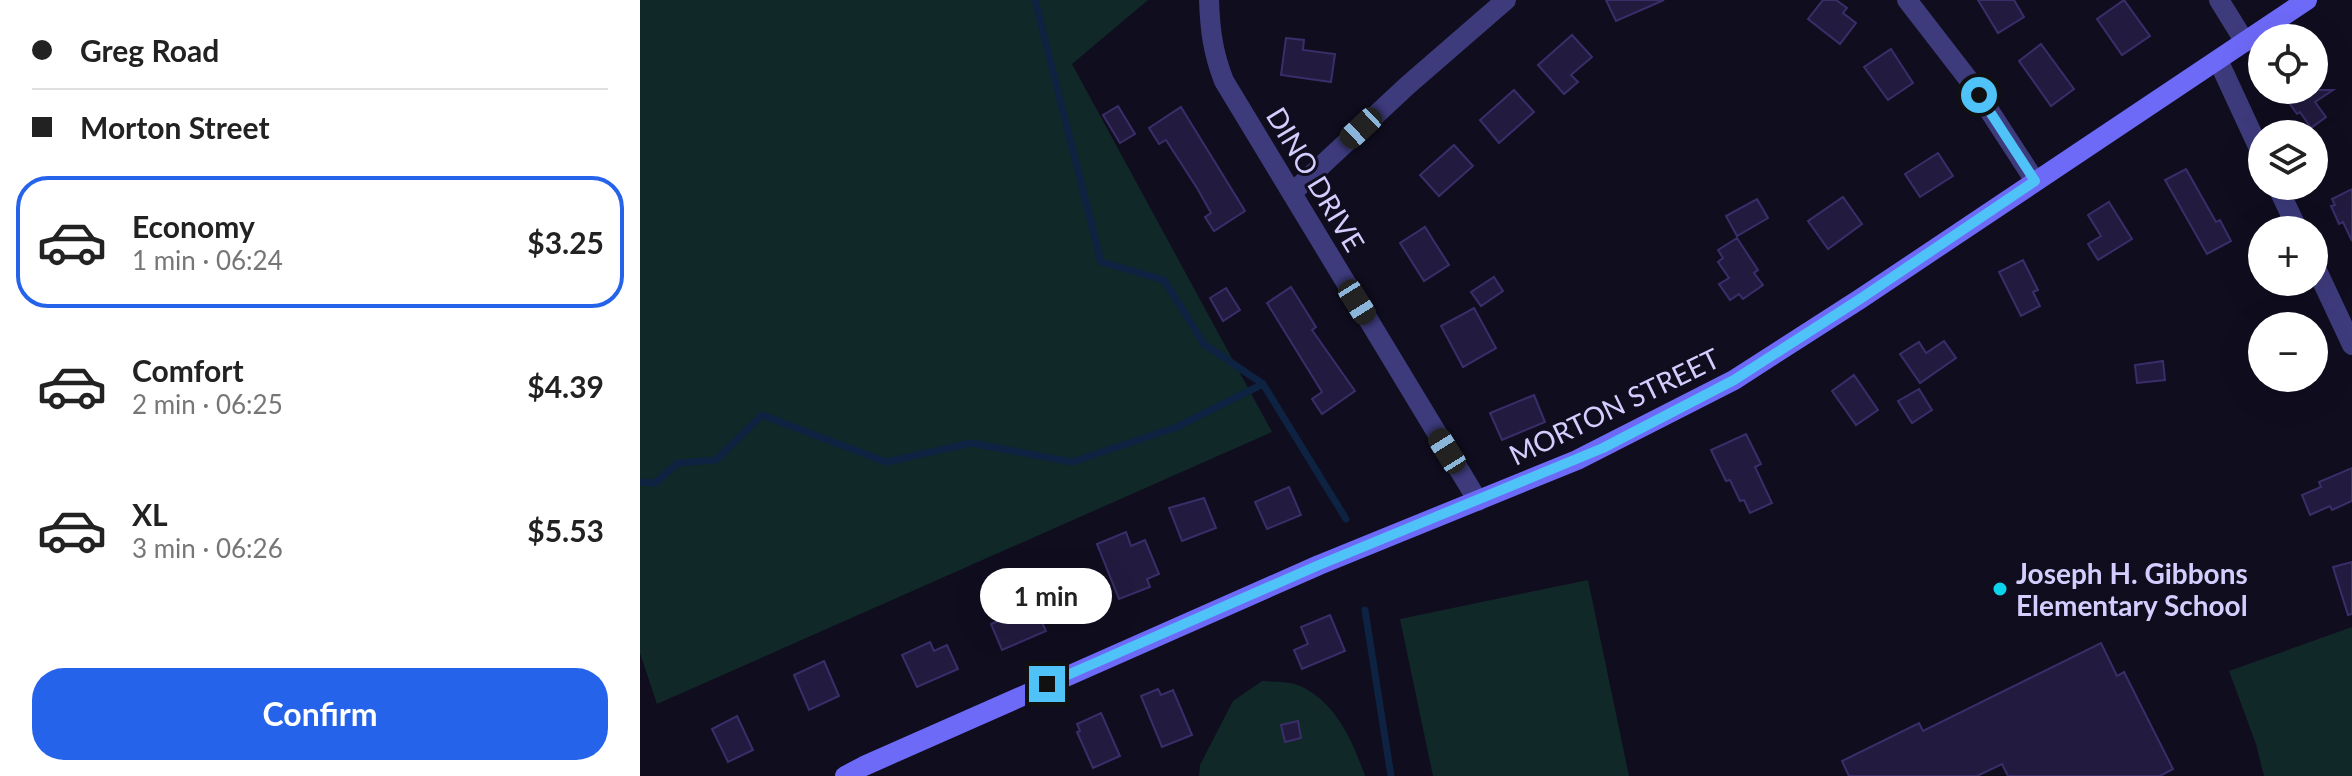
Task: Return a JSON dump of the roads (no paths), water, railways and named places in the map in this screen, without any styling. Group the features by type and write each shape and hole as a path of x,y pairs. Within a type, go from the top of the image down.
{"street":[{"name":"DINO DRIVE","path":"1209,0 1210,36 1224,81 1478,501"},
{"path":"1292,193 1408,85 1506,0"},
{"path":"1907,0 1972,84 2035,181"},
{"path":"2219,0 2245,42"},
{"name":"MORTON STREET","path":"845,776 1230,603 1577,460 1734,380 2307,0"},
{"path":"2218,60 2248,125"},
{"path":"2328,294 2352,345"}],"waterway":[{"path":"1035,0 1101,262 1164,280 1204,344 1263,384 1346,519"},
{"path":"640,482 655,483 678,463 716,460 762,415 886,462 971,443 1072,462 1177,427 1263,384"},
{"path":"1365,610 1391,776"}],"place":[{"name":"Joseph H. Gibbons Elementary School","path":"2000,589"}]}
